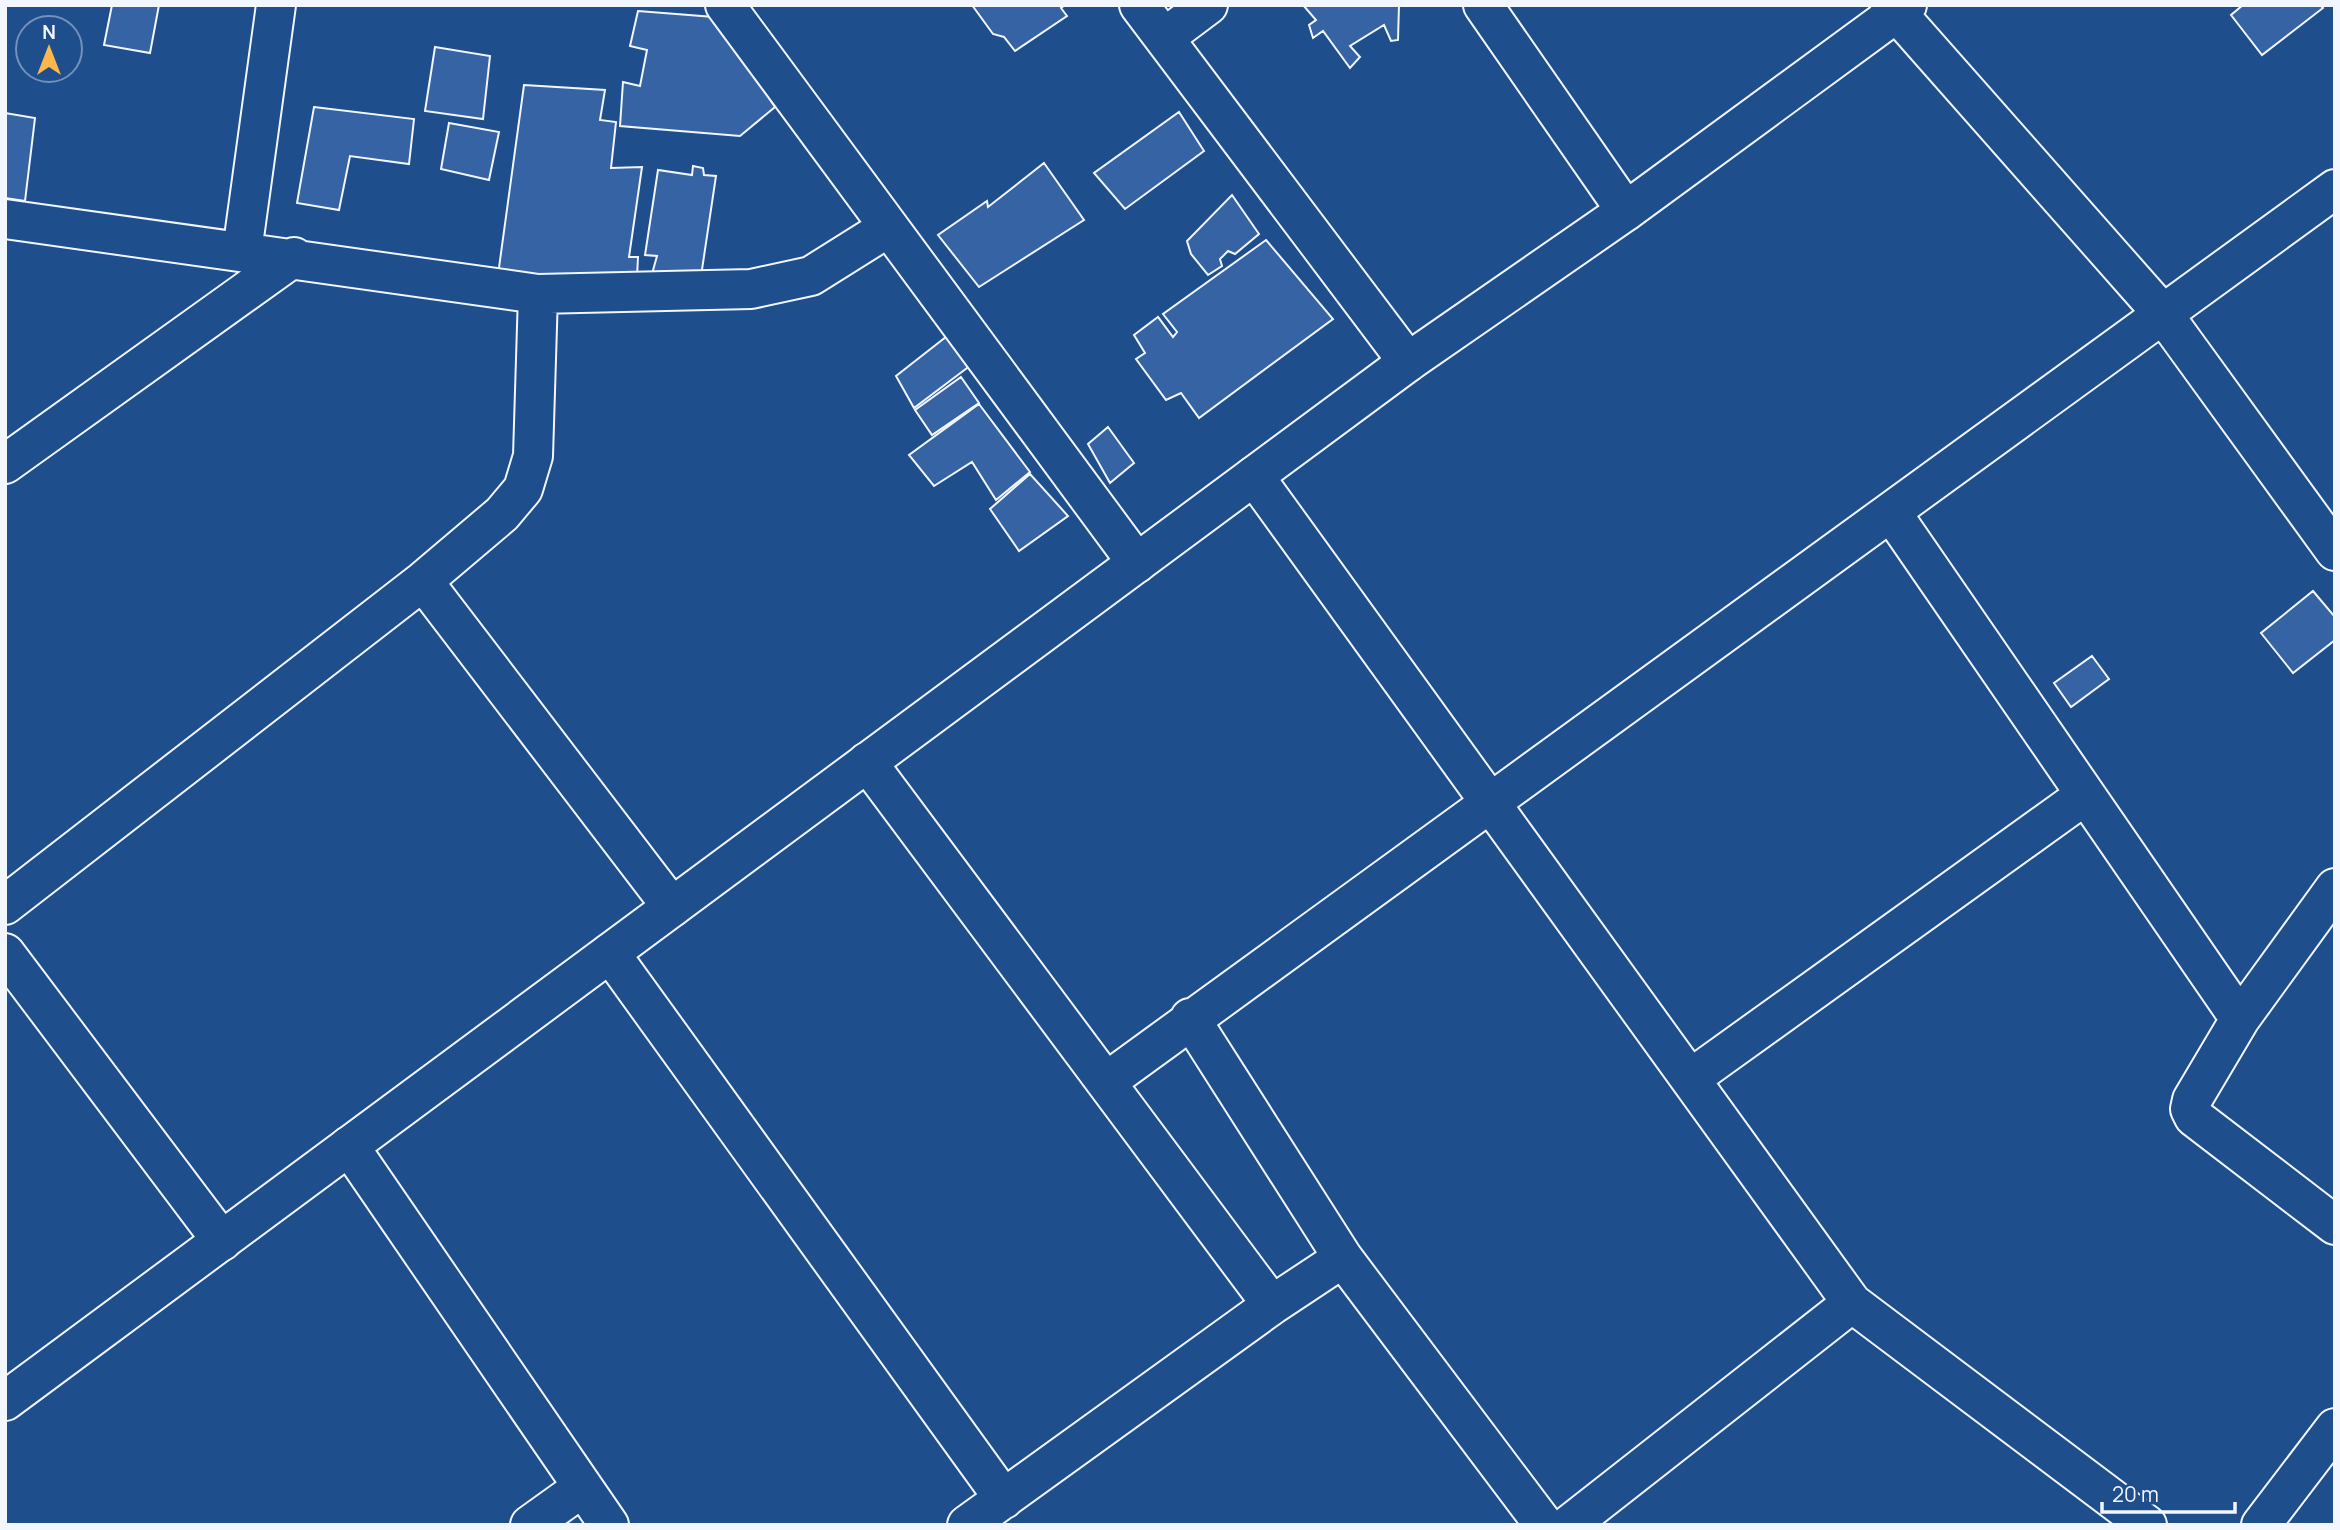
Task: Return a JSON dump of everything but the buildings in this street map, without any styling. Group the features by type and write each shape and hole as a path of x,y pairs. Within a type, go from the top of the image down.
{"street":[{"path":"242,251 276,5"},
{"path":"725,5 1138,562"},
{"path":"1139,5 1408,362"},
{"path":"1164,38 1209,5"},
{"path":"1483,5 1626,211"},
{"path":"5,1401 1408,362 1626,211 1898,8 2163,314 2335,551"},
{"path":"1106,1082 1190,1018 2335,189"},
{"path":"5,219 293,257 538,294 751,289 811,276 889,227"},
{"path":"5,464 293,257"},
{"path":"5,905 423,581 502,514 523,489 533,456 538,294"},
{"path":"1254,476 1852,1303 2147,1525"},
{"path":"1891,512 2240,1019"},
{"path":"423,581 672,907"},
{"path":"867,762 1272,1305"},
{"path":"1690,1079 2084,796"},
{"path":"2335,888 2240,1019 2192,1100 2190,1109 2194,1117 2335,1225"},
{"path":"5,953 222,1241"},
{"path":"610,953 1003,1499"},
{"path":"1190,1018 1343,1258 1545,1525"},
{"path":"349,1146 609,1525"},
{"path":"967,1525 1272,1305 1343,1258"},
{"path":"1569,1525 1852,1303"},
{"path":"2261,1525 2335,1429"},
{"path":"530,1525 583,1487"}]}
